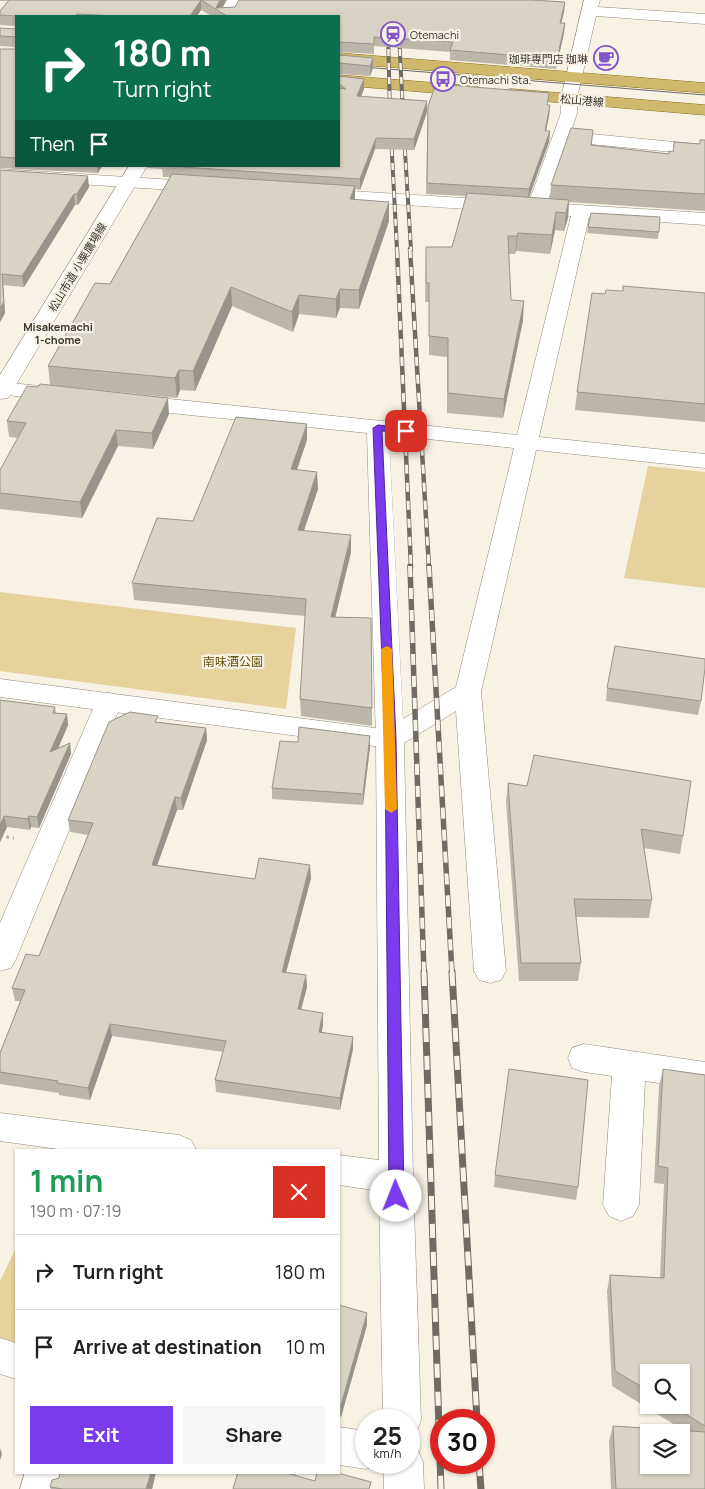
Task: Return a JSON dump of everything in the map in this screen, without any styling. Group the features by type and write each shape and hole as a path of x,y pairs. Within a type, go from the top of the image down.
{"main road":[{"name":"松山港線","path":"340,58 705,88"},
{"name":"松山港線","path":"340,80 705,110"}],"street":[{"path":"227,15 235,0"},
{"path":"536,208 569,113 569,98 590,5 705,19"},
{"path":"562,136 705,150"},
{"path":"0,174 133,174 227,188"},
{"name":"松山市道 小栗鷹場線","path":"1,390 133,174"},
{"path":"296,192 705,219"},
{"path":"490,971 468,692 581,211"},
{"path":"1,390 82,397"},
{"path":"111,400 705,461"},
{"path":"378,428 390,739 396,1178 402,1409"},
{"path":"0,688 390,739 468,692"},
{"path":"0,959 109,702"},
{"path":"584,1058 705,1076"},
{"path":"621,1206 629,1065"},
{"path":"0,1127 171,1149"},
{"path":"340,1170 396,1178"},
{"path":"0,1356 15,1360"},
{"path":"340,1446 355,1448"},
{"path":"40,1489 44,1474"},
{"path":"403,1474 404,1489"}],"green space":[{"path":"648,466 705,472 705,588 624,578"},
{"name":"南味酒公園","path":"0,592 296,628 286,709 0,671"},
{"path":"15,1250 15,1344 0,1339 0,1281"}],"building":[{"path":"9,0 201,0 191,15 77,14 15,16 0,15 0,11"},
{"path":"201,0 220,0 216,8 235,7 239,0 531,0 565,2 560,23 565,23 557,59 450,50 453,42 374,37 374,44 340,42 340,15 225,15"},
{"path":"0,28 15,29 15,37 0,36"},
{"path":"0,49 15,49 15,158 0,157"},
{"path":"340,55 373,58 370,66 340,63"},
{"path":"340,76 364,79 357,96 427,101 414,139 376,138 360,179 182,167 340,167 340,88 346,89 340,85"},
{"path":"436,84 549,93 547,105 550,105 545,131 550,131 529,189 427,183 428,106"},
{"path":"571,128 593,130 591,145 669,154 669,151 673,152 674,142 700,144 700,140 705,140 705,194 551,185"},
{"path":"0,170 88,176 77,194 74,194 22,276 2,274 4,302 0,308"},
{"path":"172,174 355,186 350,199 389,202 359,290 340,289 336,299 299,295 292,312 231,287 193,371 179,370 175,378 48,366 95,283 110,284"},
{"path":"467,193 569,200 566,213 556,212 552,235 518,233 517,236 508,236 511,300 524,301 504,399 448,393 448,338 429,336 429,283 426,283 426,247 452,247"},
{"path":"591,213 660,217 659,232 588,227"},
{"path":"623,286 705,293 705,404 577,392 592,293 605,294 606,290 623,291"},
{"path":"40,384 168,398 152,433 116,430 80,502 0,493 0,470 26,423 7,421 27,386 38,387"},
{"path":"236,417 307,424 291,469 317,472 298,530 351,535 331,617 371,618 372,708 300,699 306,599 132,583 157,518 193,521"},
{"path":"615,646 705,659 701,701 607,688"},
{"path":"0,700 55,707 53,713 67,714 50,752 70,743 37,817 29,816 28,819 4,816 0,826"},
{"path":"130,712 158,716 155,722 206,728 181,798 175,797 152,865 255,879 259,858 310,865 282,972 306,975 298,1009 323,1013 319,1032 353,1037 340,1098 215,1080 226,1041 110,1024 88,1088 57,1083 58,1081 0,1072 0,1053 25,990 12,988 26,954 39,956 93,823 68,820 109,722"},
{"path":"299,727 370,736 363,794 272,788 280,741 298,742"},
{"path":"534,755 691,781 683,836 641,829 652,900 574,899 581,963 521,963 508,783 527,786"},
{"path":"509,1069 588,1080 578,1187 495,1175"},
{"path":"663,1069 705,1075 705,1426 686,1414 690,1414 690,1364 640,1364 640,1386 615,1371 610,1275 664,1278 668,1168 658,1166"},
{"path":"340,1305 367,1313 340,1404"},
{"path":"613,1426 640,1428 640,1474 690,1474 690,1431 705,1432 705,1489 616,1489"},
{"path":"60,1474 150,1474 146,1489 63,1489 50,1487 52,1480 59,1478"},
{"path":"237,1474 290,1474 315,1481 317,1474 340,1474 371,1482 369,1489 233,1489"}],"tram line":[{"path":"340,65 705,95"}],"railway":[{"path":"388,35 390,112"},
{"path":"399,35 403,112"},
{"path":"391,135 397,250"},
{"path":"404,135 411,250"},
{"path":"397,249 411,568"},
{"path":"410,249 429,568"},
{"path":"410,566 424,973"},
{"path":"429,566 452,973"},
{"path":"424,972 441,1489"},
{"path":"452,972 476,1409"},
{"path":"480,1474 481,1489"}],"slow traffic":[{"path":"387,649 391,809"}],"place":[{"name":"Otemachi","path":"393,34"},
{"name":"珈琲専門店 珈琳","path":"606,58"},
{"name":"Otemachi Sta.","path":"443,79"}],"district":[{"name":"Misakemachi 1-chome","path":"58,332"}],"route":[{"path":"396,1196 390,739 378,428 406,431"}]}
